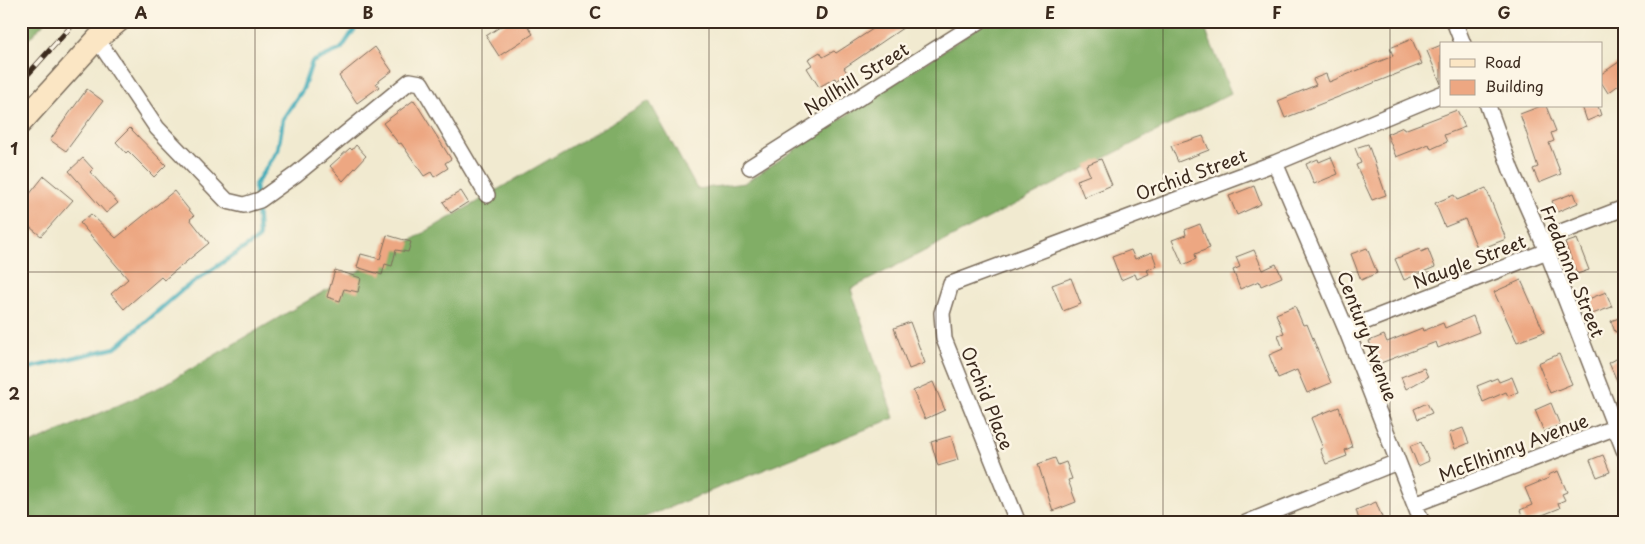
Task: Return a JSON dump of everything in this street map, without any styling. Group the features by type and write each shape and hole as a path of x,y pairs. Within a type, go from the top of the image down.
{"street":[{"path":"21,123 97,39 119,21"},
{"name":"Nollhill Street","path":"750,167 980,21"},
{"path":"1454,21 1462,42"},
{"path":"97,39 157,128 226,201 244,205 260,200 295,175 410,81 421,82 487,195"},
{"name":"Orchid Street","path":"952,284 1275,163 1440,94"},
{"name":"Fredanna Street","path":"1489,108 1511,170 1547,251 1619,426 1624,450"},
{"name":"Century Avenue","path":"1275,163 1346,329 1422,523"},
{"name":"Naugle Street","path":"1346,329 1547,251 1556,234 1624,208"},
{"name":"Orchid Place","path":"952,284 942,313 944,339 1018,523"},
{"name":"McElhinny Avenue","path":"1415,504 1619,426"},
{"path":"1246,523 1397,462"}],"green space":[{"path":"21,21 46,21 21,47"},
{"path":"988,21 1202,21 1231,93 851,289 894,418 630,523 21,523 21,448 162,386 649,101 697,189 745,183"}],"building":[{"path":"509,21 524,21 533,34 499,56 486,36"},
{"path":"877,21 913,21 844,68 848,74 836,81 835,78 819,87 807,68 812,65 808,59 820,52 823,57 834,51 836,53 879,25"},
{"path":"1412,39 1422,64 1285,118 1278,101 1316,85 1313,79 1326,74 1329,82 1393,56 1390,48"},
{"path":"1440,45 1440,82 1427,51"},
{"path":"375,47 392,71 376,83 379,87 357,103 339,76"},
{"path":"1619,62 1624,69 1624,81 1608,93 1602,84 1602,73"},
{"path":"87,89 103,101 66,151 50,140"},
{"path":"414,100 451,159 445,163 448,168 434,177 431,172 424,176 401,143 399,144 383,123"},
{"path":"1536,108 1547,108 1556,131 1551,133 1554,141 1549,143 1561,174 1539,183 1533,169 1538,167 1520,114"},
{"path":"1583,108 1599,108 1601,115 1587,121"},
{"path":"1457,110 1465,127 1444,135 1447,142 1431,149 1429,144 1396,157 1387,134 1403,127 1404,130"},
{"path":"130,128 166,165 154,177 128,151 126,153 116,142"},
{"path":"1203,136 1209,150 1178,162 1171,146"},
{"path":"1368,144 1386,195 1372,200 1356,165 1361,163 1355,148"},
{"path":"356,145 366,156 343,181 330,166"},
{"path":"1331,157 1338,174 1314,184 1306,164 1318,159 1319,162"},
{"path":"83,158 93,169 90,172 118,203 106,213 69,171"},
{"path":"1101,159 1112,185 1084,197 1077,180 1090,175 1086,165"},
{"path":"44,176 73,200 41,236 21,220 21,205"},
{"path":"1254,186 1261,204 1237,215 1229,196"},
{"path":"1486,188 1506,239 1478,250 1465,219 1445,227 1435,203 1454,195 1457,200"},
{"path":"174,191 194,216 190,219 209,243 164,280 161,277 124,309 111,294 128,279 80,223 91,214 116,238"},
{"path":"461,191 468,202 451,213 443,202"},
{"path":"1574,193 1578,203 1557,212 1552,201"},
{"path":"1200,224 1210,248 1195,254 1196,259 1183,265 1172,240 1186,235 1185,230"},
{"path":"387,235 411,242 408,252 396,250 392,266 385,264 382,275 357,267 361,254 380,259"},
{"path":"1577,239 1589,270 1577,274 1565,243"},
{"path":"1367,248 1377,273 1361,280 1351,254"},
{"path":"1420,249 1421,252 1428,249 1435,267 1404,280 1395,259"},
{"path":"1131,250 1135,259 1152,252 1157,266 1147,270 1149,274 1137,279 1135,274 1121,280 1112,257"},
{"path":"1254,250 1263,270 1276,264 1282,277 1261,286 1259,281 1240,289 1233,270 1240,267 1236,257"},
{"path":"335,270 361,278 358,292 344,289 340,301 327,297"},
{"path":"1071,278 1081,304 1063,311 1052,285"},
{"path":"1521,280 1544,332 1517,342 1494,292"},
{"path":"1606,292 1612,307 1592,314 1586,300"},
{"path":"1295,306 1303,325 1307,324 1331,383 1307,393 1297,370 1278,378 1269,355 1283,349 1278,335 1284,333 1276,314"},
{"path":"1473,316 1479,332 1438,348 1436,342 1378,364 1369,341 1384,335 1387,342 1422,328 1423,331 1443,323 1445,328"},
{"path":"1624,316 1624,329 1615,332 1611,321"},
{"path":"910,322 925,363 909,369 894,328"},
{"path":"1559,354 1572,384 1550,393 1538,363"},
{"path":"1618,358 1624,370 1624,396 1609,363"},
{"path":"1424,368 1428,377 1406,389 1401,377"},
{"path":"1512,377 1518,392 1508,396 1506,392 1483,402 1477,386 1497,378 1499,382"},
{"path":"933,382 945,410 925,419 913,391"},
{"path":"1427,403 1432,413 1418,419 1414,409"},
{"path":"1551,403 1560,425 1544,432 1535,410"},
{"path":"1339,407 1352,447 1345,450 1347,456 1326,464 1320,449 1323,448 1311,418"},
{"path":"1463,428 1469,443 1455,449 1449,433"},
{"path":"951,436 958,460 938,466 931,442"},
{"path":"1421,442 1429,461 1418,466 1410,446"},
{"path":"1603,455 1610,472 1597,477 1590,460"},
{"path":"1055,458 1058,465 1066,462 1072,479 1068,480 1076,502 1053,511 1038,464"},
{"path":"1558,471 1567,492 1562,494 1565,500 1558,503 1560,508 1525,522 1520,510 1532,505 1525,488 1549,478 1548,475"},
{"path":"1376,502 1383,520 1375,523 1360,523 1356,510"}],"waterway":[{"path":"256,197 255,185 278,150 283,119 303,89 312,62 341,49 360,21"},
{"path":"21,370 115,348 182,290 259,238 257,205"}],"railway":[{"path":"21,82 76,21"}]}
